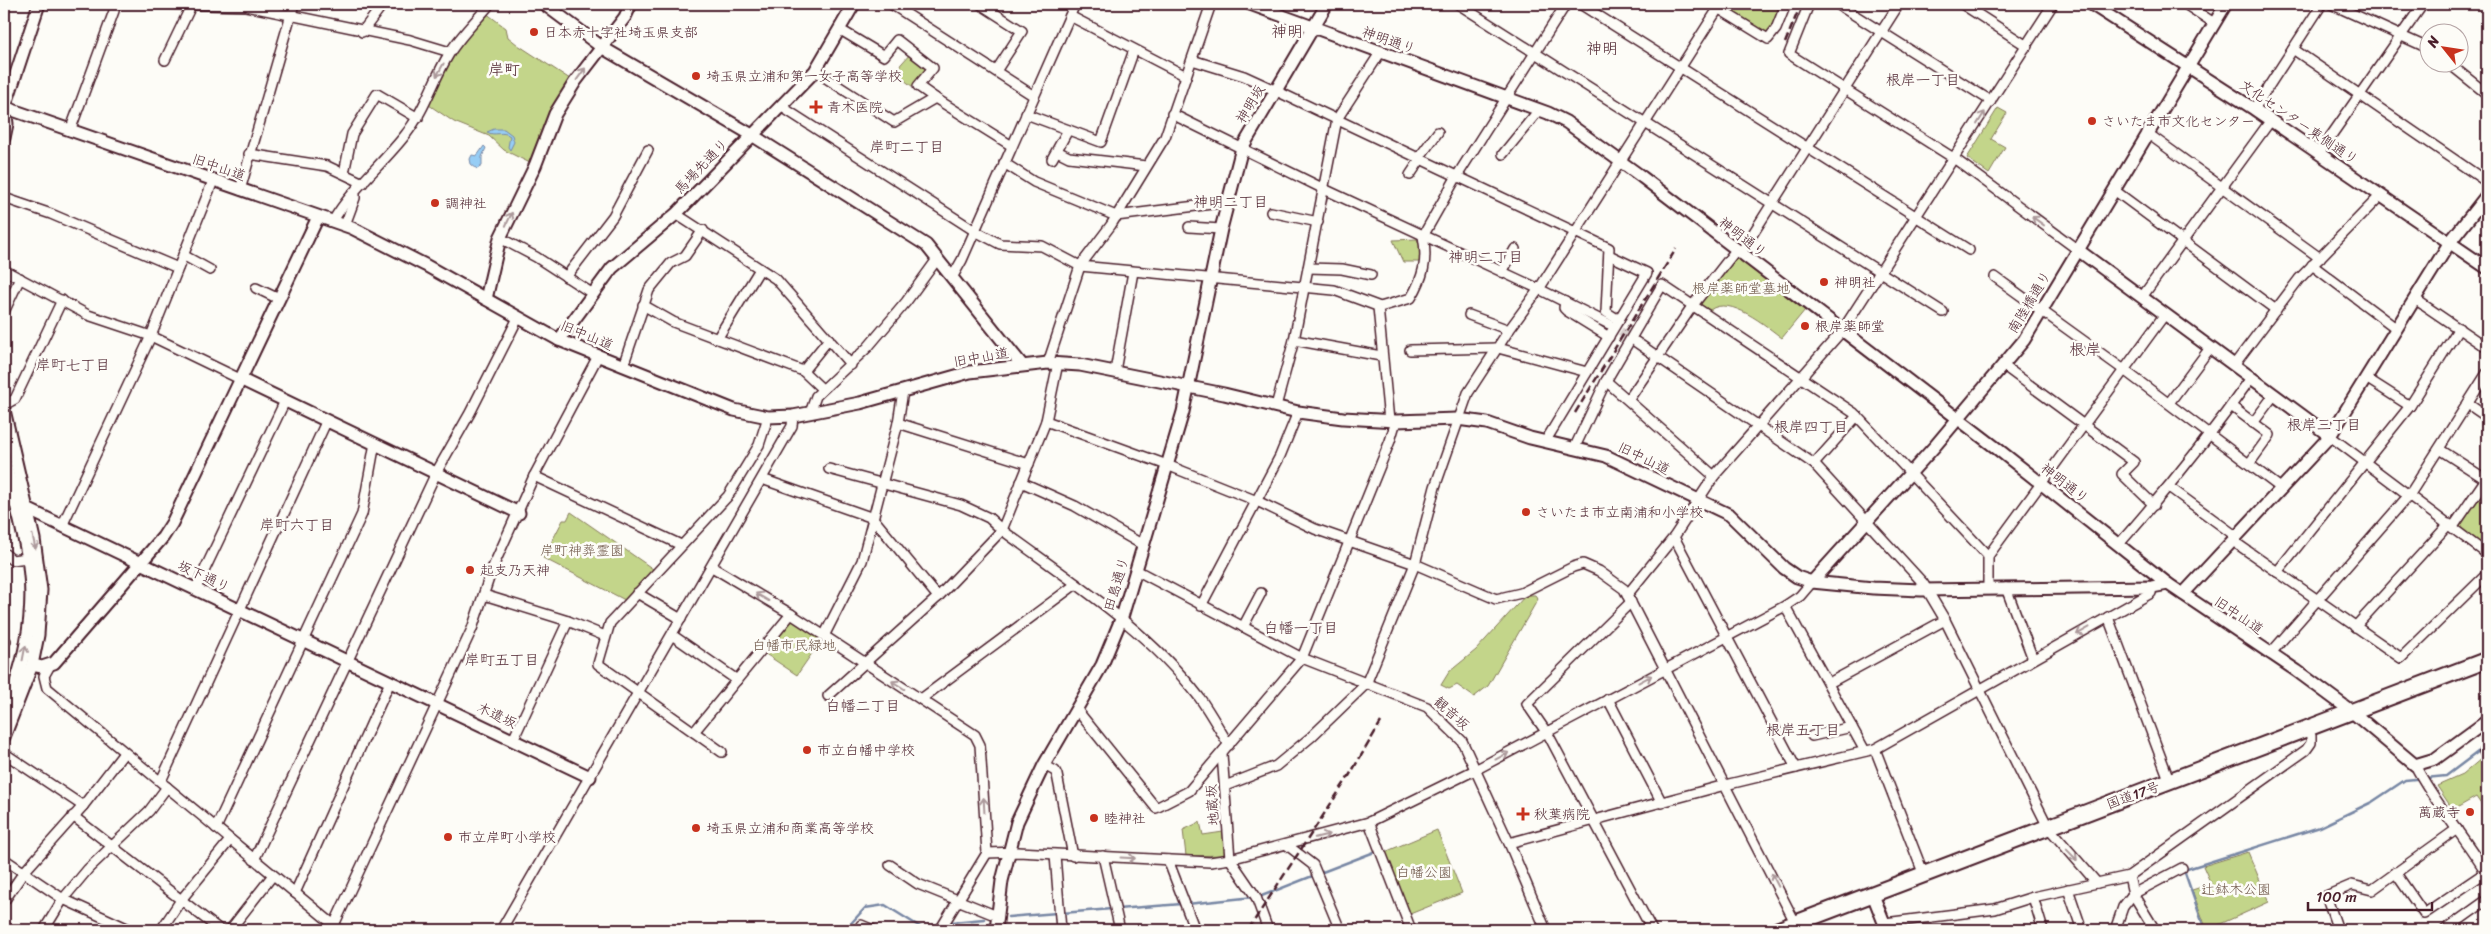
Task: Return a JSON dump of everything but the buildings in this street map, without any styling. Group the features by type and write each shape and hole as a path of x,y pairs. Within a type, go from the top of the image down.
{"highway":[{"name":"国道17号","path":"1778,930 1798,927 1924,875 2487,660"}],"street":[{"path":"4,138 7,124 4,108 39,4"},
{"path":"70,131 114,11 114,4"},
{"path":"170,4 246,6 362,32 410,40 450,52"},
{"path":"240,190 294,4"},
{"path":"362,32 382,4"},
{"path":"333,222 354,192 406,135 425,105 429,89 450,52 490,4"},
{"path":"544,4 603,48 752,135 926,245 953,276 1022,365"},
{"path":"486,299 500,238 535,166 555,114 575,82 625,17 630,4"},
{"name":"馬場先通り","path":"559,340 612,268 676,214 815,71 854,4"},
{"path":"891,4 1034,96"},
{"path":"980,4 1022,31 996,71"},
{"path":"828,696 938,597 1002,530 1046,421 1053,363 1080,266 1116,216 1165,138 1211,4"},
{"name":"神明通り","path":"1250,4 1566,122 2040,482 2168,584"},
{"name":"神明坂","path":"1221,229 1242,148 1327,4"},
{"path":"1458,4 1943,312"},
{"path":"782,106 975,231 1000,244 1042,246 1080,266 1334,290 1378,306 1411,298 1422,279 1426,253 1422,236 1456,176 1566,4"},
{"path":"1580,4 1682,66 1969,250"},
{"path":"1225,786 1276,766 1311,737 1366,684 1415,564 1435,487 1457,419 1468,393 1576,232 1682,66 1717,5 1768,40 1776,29 1786,4"},
{"path":"1810,4 1789,54 1954,159 2365,463 2410,494 2487,554"},
{"path":"1837,4 1991,101"},
{"path":"1629,399 1694,305 1738,252 1772,204 1899,4"},
{"path":"1962,4 2027,46"},
{"path":"1652,930 1546,732 1527,704 1629,599 1674,537 1714,476 1842,331 2053,4"},
{"name":"文化センター東側通り","path":"2091,4 2271,120 2487,268"},
{"path":"2185,4 2214,22"},
{"name":"南陸橋通り","path":"1812,582 2004,366 2024,340 2226,4"},
{"path":"2254,109 2322,4"},
{"path":"2331,4 2418,44"},
{"path":"2319,154 2423,4"},
{"path":"953,276 975,231 1070,16 1073,5"},
{"path":"165,60 192,6"},
{"path":"1070,16 1186,76"},
{"path":"839,29 884,56 897,40 934,68 918,86 1012,146"},
{"path":"2293,49 2487,182"},
{"path":"1026,114 1102,142 1134,50"},
{"path":"1276,406 1294,340 1337,120 1380,53"},
{"path":"1192,60 1244,76 1609,248 1606,312 1619,320"},
{"path":"815,71 894,122 935,98"},
{"path":"2460,72 2487,94"},
{"path":"344,174 352,134 377,94 418,118"},
{"name":"旧中山道","path":"4,108 212,181 345,225 379,240 559,340 734,410 768,417 792,416 860,403 970,372 1053,363 1115,371 1189,386 1298,412 1343,418 1393,421 1457,419 1487,423 1545,442 1618,460 1666,486 1699,499 1730,515 1790,573 1812,582 1873,588 1929,590"},
{"path":"1503,154 1538,110"},
{"path":"1172,114 1324,189 1539,289 1609,324"},
{"path":"2142,297 2271,120"},
{"path":"1052,159 1068,130"},
{"path":"1410,175 1438,132"},
{"path":"2147,133 2224,186 2320,258"},
{"path":"566,277 613,216 648,150"},
{"path":"1057,151 1069,158 1146,166"},
{"path":"250,154 327,166 363,183"},
{"path":"1004,163 1034,182 1116,216 1228,202"},
{"path":"62,526 151,336 212,181"},
{"path":"2114,190 2276,310"},
{"path":"345,225 355,198 354,192"},
{"path":"2234,365 2312,265 2381,195"},
{"path":"4,198 51,214 178,268"},
{"path":"2183,594 2330,436 2450,242 2486,198"},
{"path":"1271,212 1318,222"},
{"path":"676,214 776,279 851,365"},
{"path":"318,216 172,523 158,544 49,667 44,676 47,688 337,928 436,704 472,629 492,569 519,513 534,476 598,356"},
{"path":"1189,227 1221,229"},
{"name":"田島通り","path":"996,930 1009,852 1017,822 1044,766 1102,665 1122,617 1189,386 1221,229"},
{"path":"623,366 649,290 671,263 686,256 703,230"},
{"path":"500,238 593,294"},
{"path":"1502,272 1515,250"},
{"path":"183,255 210,270"},
{"path":"1545,442 1647,273 1609,255"},
{"path":"810,413 816,396 851,365 906,302 938,258"},
{"path":"2312,265 2397,329"},
{"path":"1308,268 1342,269 1371,275"},
{"path":"717,339 760,269"},
{"path":"4,270 88,315 151,336 519,513"},
{"path":"1115,371 1134,272"},
{"path":"1995,277 2124,370 2282,489"},
{"path":"4,312 20,278"},
{"path":"1574,449 1606,381 1662,285 1857,416 1988,556"},
{"path":"256,288 279,299"},
{"path":"4,405 15,399 62,300"},
{"path":"2415,300 2487,348"},
{"path":"1566,302 1564,308 1609,337"},
{"path":"643,305 673,322 803,371 822,389"},
{"path":"1077,710 1156,808 1189,791 1302,658 1390,441 1393,421 1382,356 1378,306"},
{"path":"1988,588 1988,556 2040,482 2165,314"},
{"path":"1469,315 1509,330"},
{"path":"254,860 436,472 470,413 518,318"},
{"path":"2277,572 2410,406 2459,328"},
{"path":"803,371 829,339"},
{"path":"1294,340 1382,356"},
{"path":"1636,342 1814,464 1929,590 2048,827 2097,883"},
{"path":"1410,350 1498,348 1587,372"},
{"path":"2169,404 2210,348"},
{"path":"2004,366 2134,462 2122,474 2154,505"},
{"path":"2270,654 2410,494 2487,373"},
{"path":"2119,544 2154,505 2211,435 2251,378"},
{"path":"2366,378 2410,406"},
{"path":"1606,381 1629,399 1714,476"},
{"path":"824,636 862,561 898,423 903,391"},
{"path":"2253,423 2274,395"},
{"path":"196,588 285,401"},
{"path":"2468,404 2487,417"},
{"path":"2231,406 2270,435 2249,464"},
{"path":"4,410 28,558 29,628 18,676 4,716"},
{"path":"1201,606 1280,456 1298,412"},
{"path":"501,930 762,479 792,426 792,416"},
{"path":"1814,464 1857,416"},
{"path":"722,752 598,664 610,624 728,496 759,445 768,417"},
{"path":"44,930 63,899 88,869 149,811 164,784 240,610 327,420"},
{"path":"1046,421 1167,465 1257,501 1315,529 1415,564 1496,598 1521,593 1573,567 1583,564 1599,570 1624,589 1798,927"},
{"path":"898,423 1029,464"},
{"path":"216,828 362,514 375,443"},
{"path":"2355,627 2451,525 2486,480 2439,449"},
{"path":"4,458 38,563 41,590 38,635 32,665 4,738"},
{"path":"829,469 961,505 989,518 1002,530 1122,617 1200,698 1229,745"},
{"path":"534,476 681,545"},
{"path":"762,479 873,518 938,597"},
{"path":"1021,482 1075,506 1143,546"},
{"path":"2169,487 2277,572 2401,658 2487,574"},
{"name":"坂下通り","path":"4,498 390,682"},
{"path":"1674,537 1796,768"},
{"path":"4,553 12,560 28,558"},
{"path":"712,567 791,614 975,735 980,745 987,853 940,930"},
{"name":"観音坂","path":"1136,570 1302,658 1427,707 1462,741 1477,769 1546,930"},
{"path":"987,853 1009,852 1210,862 1230,856 1287,845 1369,822 1477,769 1785,606 1800,596 1812,582"},
{"path":"921,699 1076,584"},
{"path":"1929,590 2152,587 2168,584"},
{"name":"旧中山道","path":"2168,584 2350,712 2415,765"},
{"path":"1509,843 1725,785 1876,749 2151,594 2152,587"},
{"path":"2006,588 2033,659"},
{"path":"637,593 681,619"},
{"path":"1243,628 1261,594"},
{"path":"484,595 568,621 606,636"},
{"path":"1785,606 1865,751"},
{"path":"694,732 791,614"},
{"path":"2108,617 2170,782"},
{"path":"1829,683 1945,620"},
{"path":"513,740 568,621"},
{"path":"672,635 737,680"},
{"path":"32,665 49,667"},
{"path":"295,893 390,682"},
{"name":"木遣坂","path":"390,682 590,777"},
{"path":"1608,699 1662,802"},
{"path":"2395,872 2424,914 2487,873 2477,855 2457,829 2415,765 2435,759 2487,720"},
{"path":"1812,736 1852,727"},
{"path":"1873,895 1884,928 1996,909 2033,897 2129,876 2306,750 2311,743 2311,736 2306,728"},
{"path":"1876,749 1924,875"},
{"path":"4,901 24,872 83,806 124,753"},
{"path":"4,754 83,806"},
{"name":"地蔵坂","path":"1222,754 1230,856"},
{"path":"1044,766 1055,771 1057,775 1073,856"},
{"path":"73,816 220,930"},
{"path":"1369,822 1411,930"},
{"path":"2338,930 2326,896 2352,885 2372,890 2457,829"},
{"path":"161,930 181,900 230,840"},
{"path":"1287,845 1313,865 1340,930"},
{"path":"1054,855 1061,930"},
{"path":"1103,856 1120,930"},
{"path":"1230,856 1256,897 1268,930"},
{"path":"4,859 63,899 131,930"},
{"path":"1168,860 1195,930"},
{"path":"890,865 918,884 997,916"},
{"path":"2115,930 2123,907 2133,894 2182,868"},
{"path":"230,930 273,875"},
{"path":"2129,876 2133,894 2155,930"},
{"path":"2068,889 2082,930"},
{"path":"2033,897 2043,930"},
{"path":"2445,930 2487,900"},
{"path":"862,925 873,930"}],"green space":[{"path":"1726,4 1784,4 1774,28 1765,33 1726,8"},
{"path":"486,13 506,28 508,37 518,45 573,81 532,164 504,150 489,136 454,122 429,105 449,58"},
{"path":"911,53 931,68 913,87 894,72"},
{"path":"1998,108 2007,113 1991,139 2005,147 1989,174 1967,158"},
{"path":"1417,239 1423,254 1422,262 1403,262 1393,240"},
{"name":"根岸薬師堂墓地","path":"1734,256 1805,310 1782,338 1748,314 1737,309 1718,306 1710,310 1699,304"},
{"path":"2485,486 2487,486 2487,549 2460,528 2460,525"},
{"name":"岸町神葬霊園","path":"571,512 653,569 625,600 543,558 563,520 567,520"},
{"path":"1526,595 1535,595 1538,599 1488,686 1474,697 1457,685 1449,689 1441,685 1449,672 1476,650"},
{"name":"白幡市民緑地","path":"792,619 822,639 797,675 764,653"},
{"path":"2482,758 2487,765 2487,813 2476,797 2453,810 2437,786 2462,775"},
{"path":"1200,822 1203,835 1223,832 1225,855 1186,856 1183,830"},
{"name":"白幡公園","path":"1437,830 1462,893 1410,914 1385,852"},
{"name":"辻鉢木公園","path":"2248,852 2269,902 2207,930 2192,890 2211,884 2203,866"}],"water":[{"path":"494,129 504,129 512,135 514,142 510,150 508,147 510,136 487,132"},
{"path":"484,146 486,148 482,157 482,166 477,169 471,164 470,159 472,155 477,156"}],"waterway":[{"path":"2205,930 2184,870 2320,827 2372,802 2405,780 2446,776 2487,745"},
{"path":"1320,873 1377,851"},
{"path":"1259,897 1315,875"},
{"path":"1187,904 1254,897"},
{"path":"1117,909 1182,904"},
{"path":"845,930 865,908 885,905 925,930"},
{"path":"1062,913 1112,909"},
{"path":"1008,917 1057,913"},
{"path":"946,930 952,922 984,919"}],"tunnel":[{"path":"1609,324 1636,342"}],"railway":[{"path":"1785,43 1801,4"},
{"path":"1575,413 1676,249"},
{"path":"1248,930 1349,776 1381,722"}],"place":[{"name":"日本赤十字社埼玉県支部","path":"534,32"},
{"name":"埼玉県立浦和第一女子高等学校","path":"696,76"},
{"name":"青木医院","path":"816,107"},
{"name":"さいたま市文化センター","path":"2092,121"},
{"name":"調神社","path":"435,203"},
{"name":"神明社","path":"1824,282"},
{"name":"根岸薬師堂","path":"1805,326"},
{"name":"さいたま市立南浦和小学校","path":"1526,512"},
{"name":"起支乃天神","path":"470,570"},
{"name":"市立白幡中学校","path":"807,750"},
{"name":"萬蔵寺","path":"2470,812"},
{"name":"秋葉病院","path":"1523,814"},
{"name":"睦神社","path":"1094,818"},
{"name":"埼玉県立浦和商業高等学校","path":"696,828"},
{"name":"市立岸町小学校","path":"448,837"}],"district":[{"name":"神明","path":"1287,31"},
{"name":"神明","path":"1602,48"},
{"name":"岸町","path":"504,69"},
{"name":"根岸一丁目","path":"1923,80"},
{"name":"岸町二丁目","path":"907,147"},
{"name":"神明二丁目","path":"1231,202"},
{"name":"神明二丁目","path":"1486,257"},
{"name":"根岸","path":"2085,349"},
{"name":"岸町七丁目","path":"73,365"},
{"name":"根岸三丁目","path":"2324,425"},
{"name":"根岸四丁目","path":"1811,427"},
{"name":"岸町六丁目","path":"297,525"},
{"name":"白幡一丁目","path":"1301,628"},
{"name":"岸町五丁目","path":"502,660"},
{"name":"白幡二丁目","path":"863,706"},
{"name":"根岸五丁目","path":"1803,730"}]}
